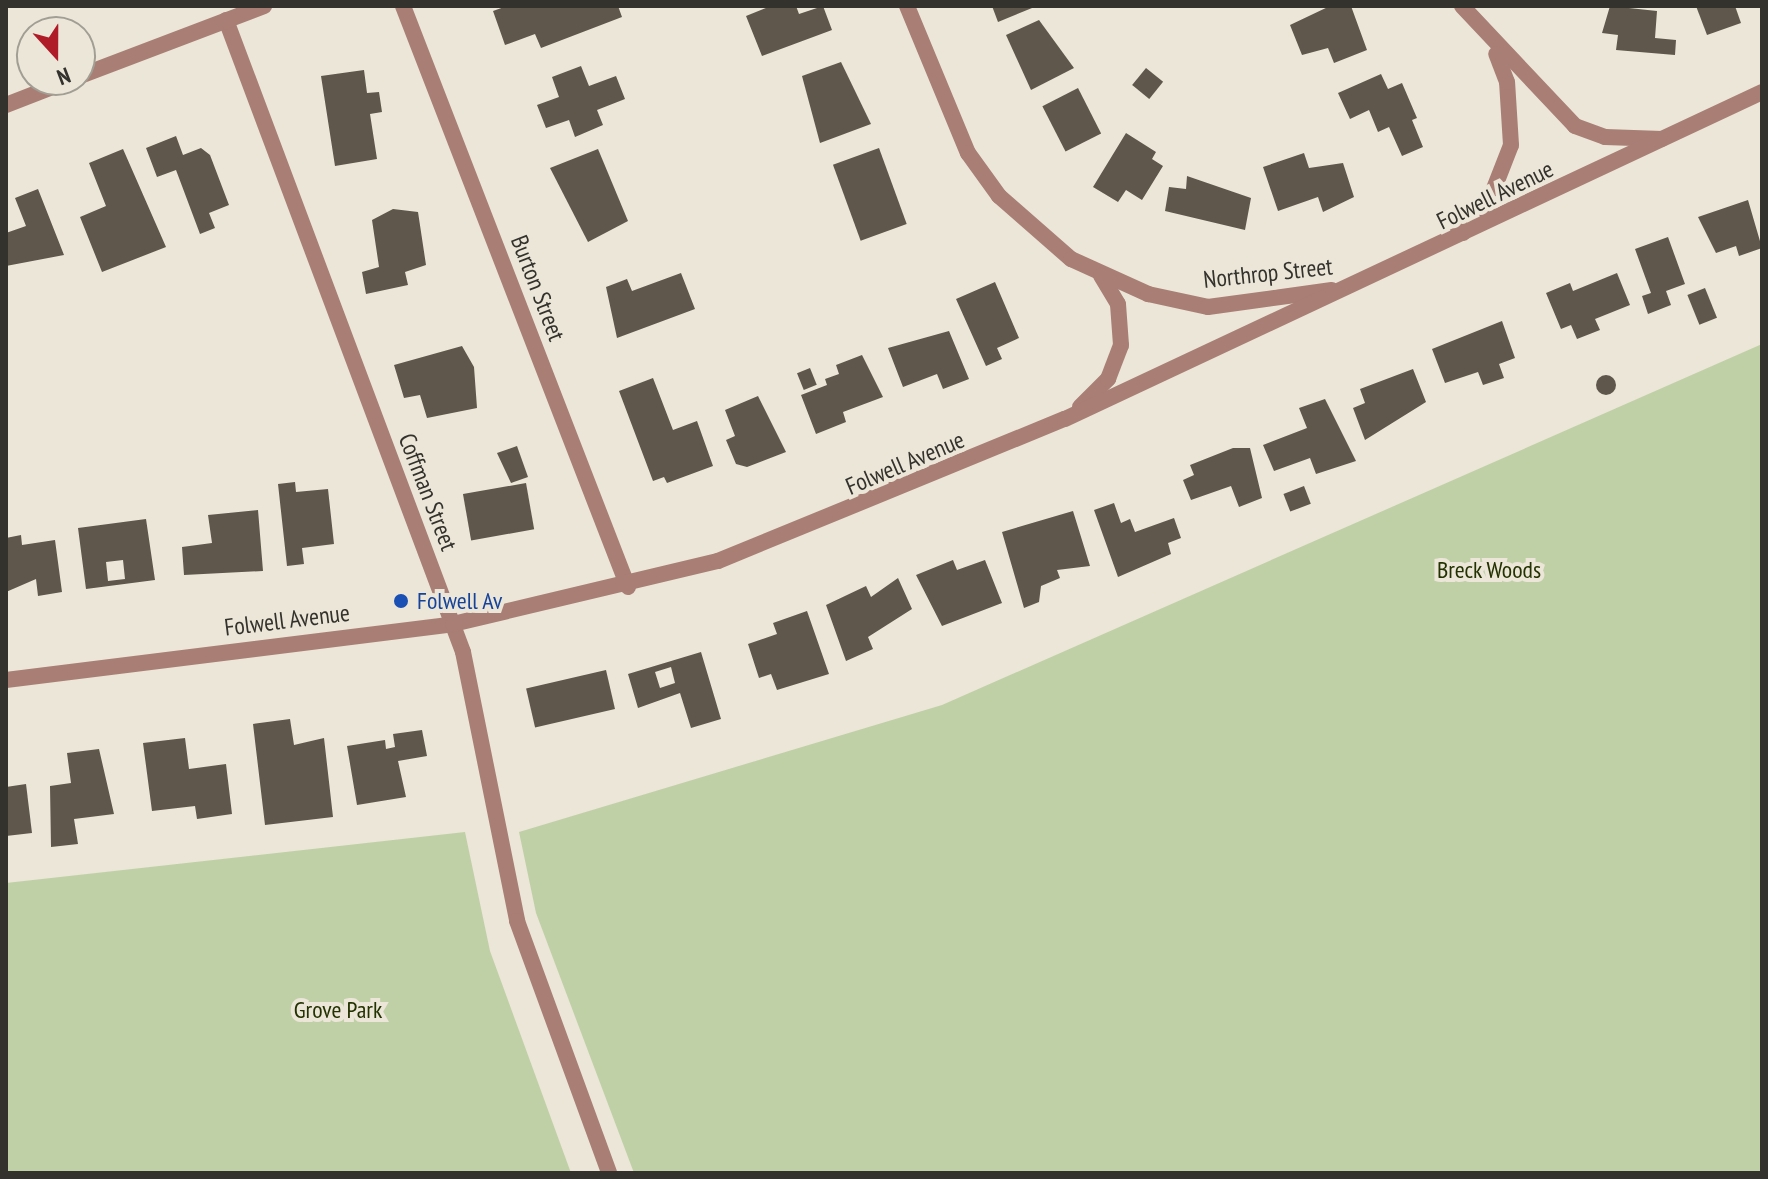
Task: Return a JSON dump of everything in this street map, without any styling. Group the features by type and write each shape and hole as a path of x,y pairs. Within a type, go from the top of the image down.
{"street":[{"path":"96,70 264,6"},
{"name":"Burton Street","path":"403,6 628,587"},
{"path":"907,6 945,105 999,196 1036,234 1101,276 1118,304 1121,345 1108,379 1065,419"},
{"path":"1462,6 1575,126 1605,137 1668,139"},
{"name":"Coffman Street","path":"226,20 453,624 479,708 531,972 609,1173"},
{"path":"1453,243 1488,204 1511,145 1507,82 1478,25"},
{"name":"Folwell Avenue","path":"6,680 453,624 628,587 802,532 1065,419 1453,243 1762,92"},
{"path":"6,105 29,96"},
{"name":"Northrop Street","path":"1101,276 1208,307 1349,288"}],"green space":[{"name":"Breck Woods","path":"1762,344 1762,1173 634,1173 536,913 519,832 942,705"},
{"name":"Grove Park","path":"465,832 490,951 571,1173 6,1173 6,883"}],"building":[{"path":"507,6 618,6 622,17 541,48 535,34 505,45 493,11"},
{"path":"771,6 796,6 799,14 823,6 832,30 762,56 746,16"},
{"path":"992,6 1037,6 998,22"},
{"path":"1330,6 1351,6 1367,50 1334,63 1328,48 1302,55 1290,25"},
{"path":"1610,6 1657,11 1655,38 1676,40 1675,55 1616,50 1618,35 1602,33"},
{"path":"1696,6 1735,6 1741,23 1707,35"},
{"path":"1039,20 1074,68 1031,90 1006,35"},
{"path":"841,62 871,124 820,143 802,76"},
{"path":"581,66 589,86 616,76 625,99 597,110 603,125 575,137 569,120 546,128 537,105 559,97 552,77"},
{"path":"1146,68 1163,82 1149,99 1132,85"},
{"path":"364,70 367,93 379,92 382,112 370,114 377,159 335,166 321,76"},
{"path":"1381,74 1388,89 1402,83 1417,118 1412,120 1423,147 1402,156 1389,127 1378,132 1369,110 1350,119 1338,93"},
{"path":"1078,88 1101,133 1066,152 1042,106"},
{"path":"1126,133 1156,152 1152,159 1163,166 1142,200 1126,190 1118,202 1093,187"},
{"path":"176,136 183,155 201,148 210,155 229,205 209,213 215,228 200,234 176,170 157,177 146,148"},
{"path":"879,148 907,224 861,241 833,165"},
{"path":"123,149 166,247 102,272 80,217 106,206 89,163"},
{"path":"598,149 628,221 588,242 550,168"},
{"path":"1304,153 1309,168 1343,163 1354,197 1323,212 1318,197 1278,211 1263,167"},
{"path":"1187,176 1251,198 1245,230 1165,211 1169,187 1186,189"},
{"path":"38,189 64,255 6,266 6,233 26,226 15,198"},
{"path":"1748,200 1762,248 1739,256 1736,246 1716,253 1698,217"},
{"path":"393,209 418,212 426,265 405,272 408,285 366,294 362,272 379,267 372,220"},
{"path":"1668,237 1685,284 1666,291 1671,305 1648,314 1642,296 1651,293 1635,249"},
{"path":"681,273 695,309 617,338 606,287 627,279 632,291"},
{"path":"1617,273 1630,305 1595,319 1600,330 1577,339 1571,325 1561,329 1546,293 1570,283 1573,291"},
{"path":"995,282 1019,338 997,348 1002,359 986,366 956,299"},
{"path":"1705,288 1717,318 1699,325 1687,295"},
{"path":"1502,321 1515,358 1499,364 1504,378 1483,385 1478,372 1445,383 1432,349"},
{"path":"949,331 969,379 943,389 937,374 903,387 888,348"},
{"path":"462,346 474,367 477,408 427,418 420,395 404,398 394,365"},
{"path":"862,355 883,397 843,412 846,422 816,434 801,395 827,385 825,379 839,374 836,365"},
{"path":"810,368 817,385 804,390 797,373"},
{"path":"1413,369 1426,402 1365,440 1353,408 1365,403 1360,389"},
{"path":"1606,375 1613,378 1616,385 1613,392 1606,395 1599,392 1596,385 1599,378"},
{"path":"653,378 673,430 697,421 713,466 667,483 664,477 653,481 619,391"},
{"path":"758,396 786,452 747,467 736,464 726,440 735,436 725,410"},
{"path":"1325,399 1356,461 1316,474 1310,458 1274,471 1263,445 1307,428 1299,408"},
{"path":"517,446 528,477 511,483 497,453"},
{"path":"1233,448 1250,448 1262,498 1239,507 1231,486 1191,500 1183,480 1194,475 1190,465"},
{"path":"295,482 296,492 328,489 334,544 302,548 304,564 287,566 278,484"},
{"path":"526,483 534,529 471,540 463,494"},
{"path":"1304,486 1311,504 1290,512 1283,494"},
{"path":"1114,503 1121,523 1130,519 1135,532 1174,518 1181,538 1168,543 1171,554 1118,577 1094,510"},
{"path":"258,510 263,571 184,575 182,547 212,543 208,515"},
{"path":"1073,511 1090,566 1057,570 1060,578 1041,586 1039,602 1024,608 1002,532"},
{"path":"146,519 155,580 86,589 78,528","holes":["123,560 125,579 108,581 106,562"]},
{"path":"21,535 22,545 55,540 62,592 38,596 36,579 6,592 6,538"},
{"path":"953,560 957,570 985,560 1002,603 942,626 916,575"},
{"path":"898,578 912,609 868,637 873,649 846,661 826,605 866,586 871,597"},
{"path":"807,611 829,674 777,690 771,674 759,678 748,644 777,634 773,623"},
{"path":"701,652 721,719 691,728 680,693 638,708 628,674","holes":["671,667 675,683 660,688 655,672"]},
{"path":"606,670 615,709 535,727 526,688"},
{"path":"290,719 294,745 324,738 333,817 265,825 253,724"},
{"path":"422,730 427,756 398,761 406,797 357,805 347,746 385,740 386,749 395,747 393,734"},
{"path":"185,738 189,769 226,764 232,814 197,819 195,806 152,811 143,743"},
{"path":"99,749 114,814 74,819 78,844 51,847 50,786 71,783 67,753"},
{"path":"26,784 32,833 6,836 6,787"}],"place":[{"name":"Folwell Av","path":"401,601"}]}
